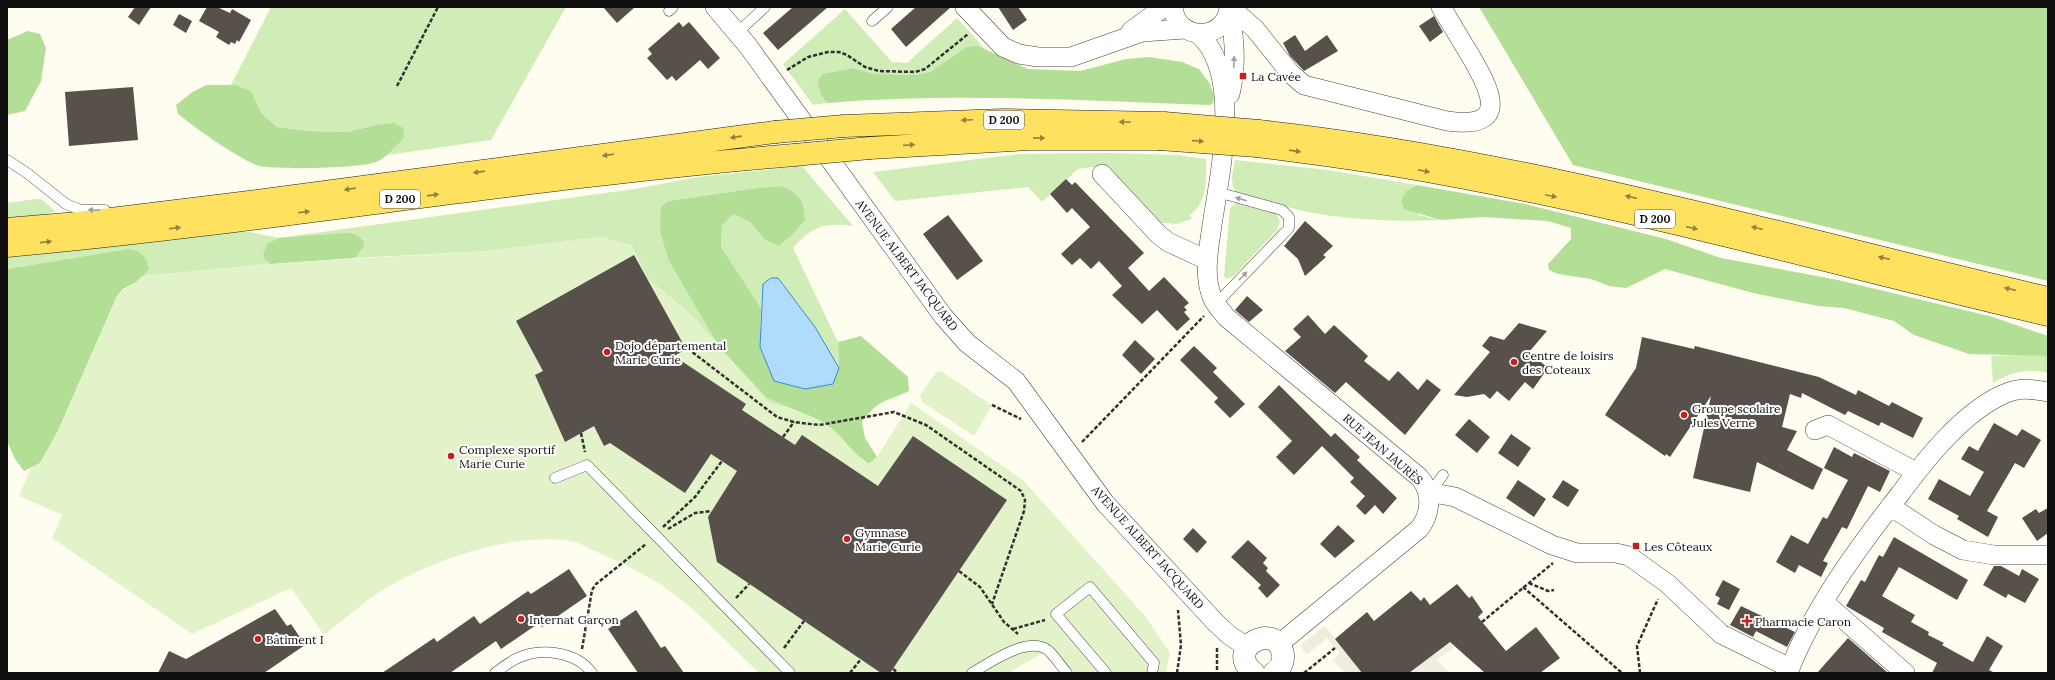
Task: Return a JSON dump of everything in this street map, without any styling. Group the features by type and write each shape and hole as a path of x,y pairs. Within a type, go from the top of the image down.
{"main road":[{"name":"D 200","path":"7,229 175,211 775,132 844,126 970,120 1162,131 1417,153 1544,178 2048,298"},
{"name":"D 200","path":"7,246 169,229 519,184 794,155 870,148 1162,131"},
{"name":"D 200","path":"1258,139 1517,189 1646,217 2048,315"}],"street":[{"name":"AVENUE ALBERT JACQUARD","path":"715,7 737,33 772,80 943,316 967,343 1016,381 1106,503 1229,635 1247,665"},
{"path":"965,7 1003,47 1018,54 1038,57 1071,57 1091,52 1120,39 1149,31 1191,31 1207,33 1217,30 1224,22 1229,8"},
{"path":"1120,39 1164,7"},
{"path":"1173,7 1176,18 1212,48 1220,67 1224,88 1225,114"},
{"path":"1229,8 1255,29 1290,74 1304,85 1448,121 1464,123 1477,121 1486,114 1490,108 1489,90 1441,7"},
{"path":"1225,114 1233,82 1235,58 1234,35 1229,8"},
{"name":"RUE JEAN JAURÈS","path":"1225,114 1217,192 1207,260 1209,285 1216,304 1226,316 1419,477 1426,485 1428,495 1439,494 1455,497 1552,545 1568,551 1577,553 1616,553 1629,556 1668,584 1721,634 1789,671"},
{"path":"1102,174 1158,234 1168,242 1207,260"},
{"path":"1789,671 1824,602 1868,534 1916,472 1950,436 1985,404 2014,390 2034,389 2048,392"},
{"path":"1815,430 1828,425 1916,472"},
{"path":"1279,644 1414,534 1426,519 1429,506 1428,495"},
{"path":"1890,506 1934,535 1963,550 1994,555 2048,555"},
{"path":"1824,602 1905,673"},
{"path":"1247,665 1254,640 1261,638 1270,639 1279,644 1283,656 1278,672"}],"lane":[{"path":"737,33 765,7"},
{"path":"872,21 888,7"},
{"path":"7,160 72,207 95,210 175,211"},
{"path":"1216,304 1289,228 1289,217 1282,210 1217,192"},
{"path":"555,478 587,465 790,673"},
{"path":"1428,495 1444,475"},
{"path":"1106,673 1056,614 1090,587 1154,663 1152,673"},
{"path":"972,673 1004,653 1033,646 1048,650 1067,673"},
{"path":"495,673 518,658 536,652 570,656 592,673"}],"path":[{"path":"397,86 438,7"},
{"path":"772,80 808,57 828,52 839,52 847,55 865,67 879,71 915,72 925,69 980,24"},
{"path":"1069,453 1092,434 1216,304"},
{"path":"683,345 777,417 794,422 819,425 894,412 901,414 926,425 1021,491 1025,500 1024,511 992,604"},
{"path":"783,437 794,422"},
{"path":"581,433 587,465"},
{"path":"581,664 592,590 596,584 641,549 695,497 722,461"},
{"path":"656,535 695,513 711,511"},
{"path":"1482,622 1553,563"},
{"path":"959,571 980,587 1004,622 1033,646"},
{"path":"1529,583 1548,591 1554,590"},
{"path":"727,608 749,584"},
{"path":"1640,673 1637,646 1654,607 1668,584"},
{"path":"1523,587 1622,673"},
{"path":"1177,673 1181,645 1178,610"},
{"path":"1013,630 1040,623 1056,614"},
{"path":"776,658 804,621"},
{"path":"1216,647 1217,673"},
{"path":"1304,673 1335,648"},
{"path":"850,673 860,659"},
{"path":"893,669 898,673"}],"green space":[{"path":"271,7 566,7 491,140 388,155 404,138 376,125 347,132 308,131 277,127 262,114 251,91 236,85 231,85"},
{"path":"1479,7 2048,7 2048,281 1573,165"},
{"path":"845,9 892,62 907,63 957,18 985,49 978,46 956,55 930,72 916,75 875,74 852,68 822,74 822,98 827,103 813,105 783,64"},
{"path":"28,31 40,34 46,48 41,81 25,111 7,115 7,40"},
{"path":"978,46 1028,69 1080,71 1126,59 1149,57 1182,62 1199,69 1210,84 1214,96 1213,103 1210,105 1018,98 922,98 827,103 820,90 818,81 822,74 852,68 875,74 916,75 930,72 967,47"},
{"path":"206,85 236,85 251,91 262,114 277,127 308,131 347,132 376,125 394,123 403,128 404,138 386,156 378,161 364,165 317,168 260,166 241,158 178,114 176,105 191,93"},
{"path":"1107,153 1178,155 1206,159 1205,190 1200,204 1190,215 1192,219 1176,224 1157,222 1106,170 1092,167 1078,169 1042,202 1028,187 895,201 873,172 1019,154"},
{"path":"1235,160 1328,170 1417,185 1406,191 1419,215 1441,220 1398,221 1354,218 1325,215 1280,205 1236,192 1232,180"},
{"path":"802,166 853,226 827,225 820,227 806,235 793,248 838,342 839,368 815,327 778,278 763,284 761,308 721,247 722,226 733,214 750,222 765,240 779,246 790,237 782,186 757,188 668,201 661,207 709,327 720,348 690,314 647,278 632,246 602,237 488,251 355,258 363,248 266,261 271,264 142,276 149,269 127,249 7,269 7,257 222,232 250,232 279,238 634,189 698,177"},
{"path":"1417,185 1525,204 1666,239 1721,258 1838,280 1993,317 2048,336 2048,356 1969,354 1914,335 1894,321 1844,308 1818,306 1753,293 1665,269 1626,288 1609,286 1591,279 1558,274 1549,270 1548,264 1571,239 1571,228 1548,221 1483,217 1441,220 1404,209 1401,201 1406,191"},
{"path":"782,186 797,195 804,208 805,220 790,237 779,246 765,240 750,222 733,214 722,226 721,247 761,308 760,347 839,368 838,342 861,336 908,377 909,391 878,405 862,422 865,438 877,457 869,464 855,454 825,423 767,398 720,348 669,261 660,231 661,207 668,201 757,188"},
{"path":"41,199 55,211 40,217 7,220 7,203"},
{"path":"1236,203 1276,214 1280,221 1277,230 1234,276 1226,279 1224,276 1230,208"},
{"path":"346,233 356,235 364,242 363,248 355,258 271,264 266,261 263,255 267,244 279,238"},
{"name":"Complexe sportif Marie Curie","path":"602,237 632,246 647,278 690,314 770,404 791,409 826,424 869,464 877,457 911,403 1023,480 1146,617 1170,653 1166,673 1067,673 1048,650 1008,673 759,673 699,615 660,584 632,568 583,545 570,541 549,539 526,540 478,549 432,565 384,589 324,635 291,588 192,634 52,538 62,515 19,496 31,468 40,463 58,431 117,296 142,276 296,262 488,251"},
{"path":"127,249 142,254 149,269 138,281 123,289 117,296 58,431 40,463 24,471 15,459 7,441 7,269"},
{"path":"721,349 767,398 790,408 770,404"},
{"path":"1991,356 2048,356 2048,373 2034,371 2020,372 2006,376 1993,383"},
{"path":"941,371 992,405 974,436 922,402 920,395 936,372"}],"shaded area":[{"path":"1325,626 1362,673 1346,673 1333,661 1339,653 1327,638 1307,655 1301,648 1303,643"},
{"path":"1450,642 1455,647 1436,660 1451,673 1409,673"}],"water":[{"path":"771,278 778,278 815,327 839,368 833,384 805,389 774,381 760,347 763,284"}],"building":[{"path":"135,7 151,7 139,25 128,17"},
{"path":"207,7 217,7 230,13 232,9 251,20 239,42 237,40 235,44 231,42 229,45 216,37 219,32 199,21"},
{"path":"603,7 635,7 617,23"},
{"path":"793,7 828,7 778,50 763,33"},
{"path":"916,7 951,7 906,47 891,29"},
{"path":"998,7 1018,7 1027,20 1013,30"},
{"path":"179,14 192,21 186,33 173,25"},
{"path":"1434,16 1443,32 1430,42 1419,26"},
{"path":"679,22 683,27 689,22 720,58 708,69 700,60 676,81 672,76 667,80 647,58 652,54 648,49"},
{"path":"1295,35 1305,51 1327,35 1338,51 1304,71 1290,56 1283,43"},
{"path":"133,87 138,140 69,146 65,92"},
{"path":"1066,179 1072,185 1075,182 1144,253 1128,268 1149,291 1164,277 1189,303 1184,307 1187,310 1184,312 1190,319 1177,331 1157,310 1142,324 1112,295 1122,286 1099,261 1091,269 1080,258 1072,265 1061,254 1090,227 1072,208 1067,213 1050,194"},
{"path":"948,215 983,261 957,280 923,234"},
{"path":"1305,221 1333,246 1323,255 1326,257 1305,276 1298,259 1284,246"},
{"name":"Gymnase Marie Curie","path":"634,255 686,349 674,356 746,404 742,410 795,445 802,435 878,486 913,436 1007,500 890,673 881,673 717,562 708,517 737,471 711,454 685,493 610,443 604,446 594,426 565,442 535,375 543,371 516,321"},
{"path":"1247,296 1263,310 1249,322 1235,310"},
{"path":"1308,315 1325,334 1334,325 1368,356 1364,361 1389,381 1398,371 1418,390 1427,379 1441,390 1405,435 1346,382 1335,393 1285,351 1301,337 1293,329"},
{"name":"Centre de loisirs des Coteaux","path":"1519,323 1547,331 1529,352 1548,368 1533,389 1525,382 1509,401 1497,391 1490,399 1484,394 1467,397 1454,395 1490,352 1482,346 1490,336 1504,340"},
{"path":"1642,337 1694,349 1695,346 1819,377 1856,395 1858,390 1889,406 1892,402 1923,418 1913,438 1881,422 1879,426 1848,411 1845,415 1802,393 1801,398 1790,394 1782,427 1797,431 1787,450 1823,469 1813,490 1757,462 1750,492 1693,478 1711,396 1670,457 1666,454 1665,456 1605,415 1636,368"},
{"path":"1135,340 1155,359 1141,374 1122,355"},
{"path":"1194,346 1217,368 1213,372 1245,404 1230,418 1214,402 1218,398 1180,360"},
{"path":"1279,385 1331,437 1335,433 1360,457 1357,460 1397,498 1383,514 1375,505 1365,515 1356,506 1365,496 1350,482 1354,478 1322,446 1294,475 1276,457 1292,441 1258,407"},
{"path":"1469,419 1490,437 1477,453 1455,435"},
{"path":"1994,423 2017,436 2022,429 2041,440 2024,468 2015,463 1987,511 1998,517 1988,537 1957,519 1959,516 1928,499 1939,479 1970,496 1984,472 1961,459 1969,446 1978,451"},
{"path":"1511,434 1531,448 1518,467 1498,453"},
{"path":"1834,447 1852,457 1854,453 1890,471 1880,492 1868,486 1847,529 1842,527 1823,561 1828,563 1821,577 1799,565 1795,573 1776,562 1791,535 1808,544 1823,517 1827,519 1848,480 1824,468"},
{"path":"1518,480 1546,499 1534,517 1506,498"},
{"path":"1563,480 1579,490 1568,507 1552,497"},
{"path":"2048,508 2048,533 2037,541 2022,518 2036,509 2039,513"},
{"path":"1338,525 1355,541 1335,558 1320,544"},
{"path":"1193,528 1207,542 1197,553 1183,539"},
{"path":"1894,537 1968,580 1957,600 1899,567 1882,596 1915,615 1911,622 1929,632 1928,635 1944,643 1942,645 1973,662 1987,636 2003,646 1989,670 1995,673 1932,673 1937,663 1882,632 1884,628 1846,606 1861,580 1865,582 1879,555 1883,557"},
{"path":"1248,540 1267,558 1263,563 1268,568 1266,571 1280,585 1267,598 1258,588 1261,585 1231,557"},
{"path":"1994,566 2001,566 2019,576 2022,569 2039,579 2025,603 2008,594 2006,598 1983,585"},
{"name":"Internat Garçon","path":"569,569 587,596 542,627 539,623 501,649 496,641 450,673 382,673 434,638 437,642 474,616 480,624 528,591 531,594"},
{"path":"1723,580 1740,589 1729,610 1717,604 1720,598 1715,595"},
{"path":"1457,584 1469,598 1472,596 1483,612 1478,617 1506,651 1536,627 1560,658 1540,673 1485,673 1450,642 1409,673 1362,673 1335,639 1367,612 1374,621 1411,591 1421,601 1424,597 1430,605"},
{"path":"1741,606 1795,632 1787,647 1756,631 1753,637 1730,625"},
{"name":"Bâtiment I","path":"275,609 287,626 291,624 305,645 264,673 158,673 169,651 186,659"},
{"path":"636,610 661,648 665,646 684,673 638,673 608,629"},
{"path":"1848,638 1888,673 1817,673"}],"place":[{"name":"La Cavée","path":"1243,76"},
{"name":"Dojo départemental Marie Curie","path":"607,352"},
{"name":"Centre de loisirs des Coteaux","path":"1514,362"},
{"name":"Groupe scolaire Jules Verne","path":"1684,415"},
{"name":"Complexe sportif Marie Curie","path":"451,456"},
{"name":"Gymnase Marie Curie","path":"847,539"},
{"name":"Les Côteaux","path":"1636,546"},
{"name":"Internat Garçon","path":"521,619"},
{"name":"Pharmacie Caron","path":"1747,621"},
{"name":"Bâtiment I","path":"258,639"}]}
